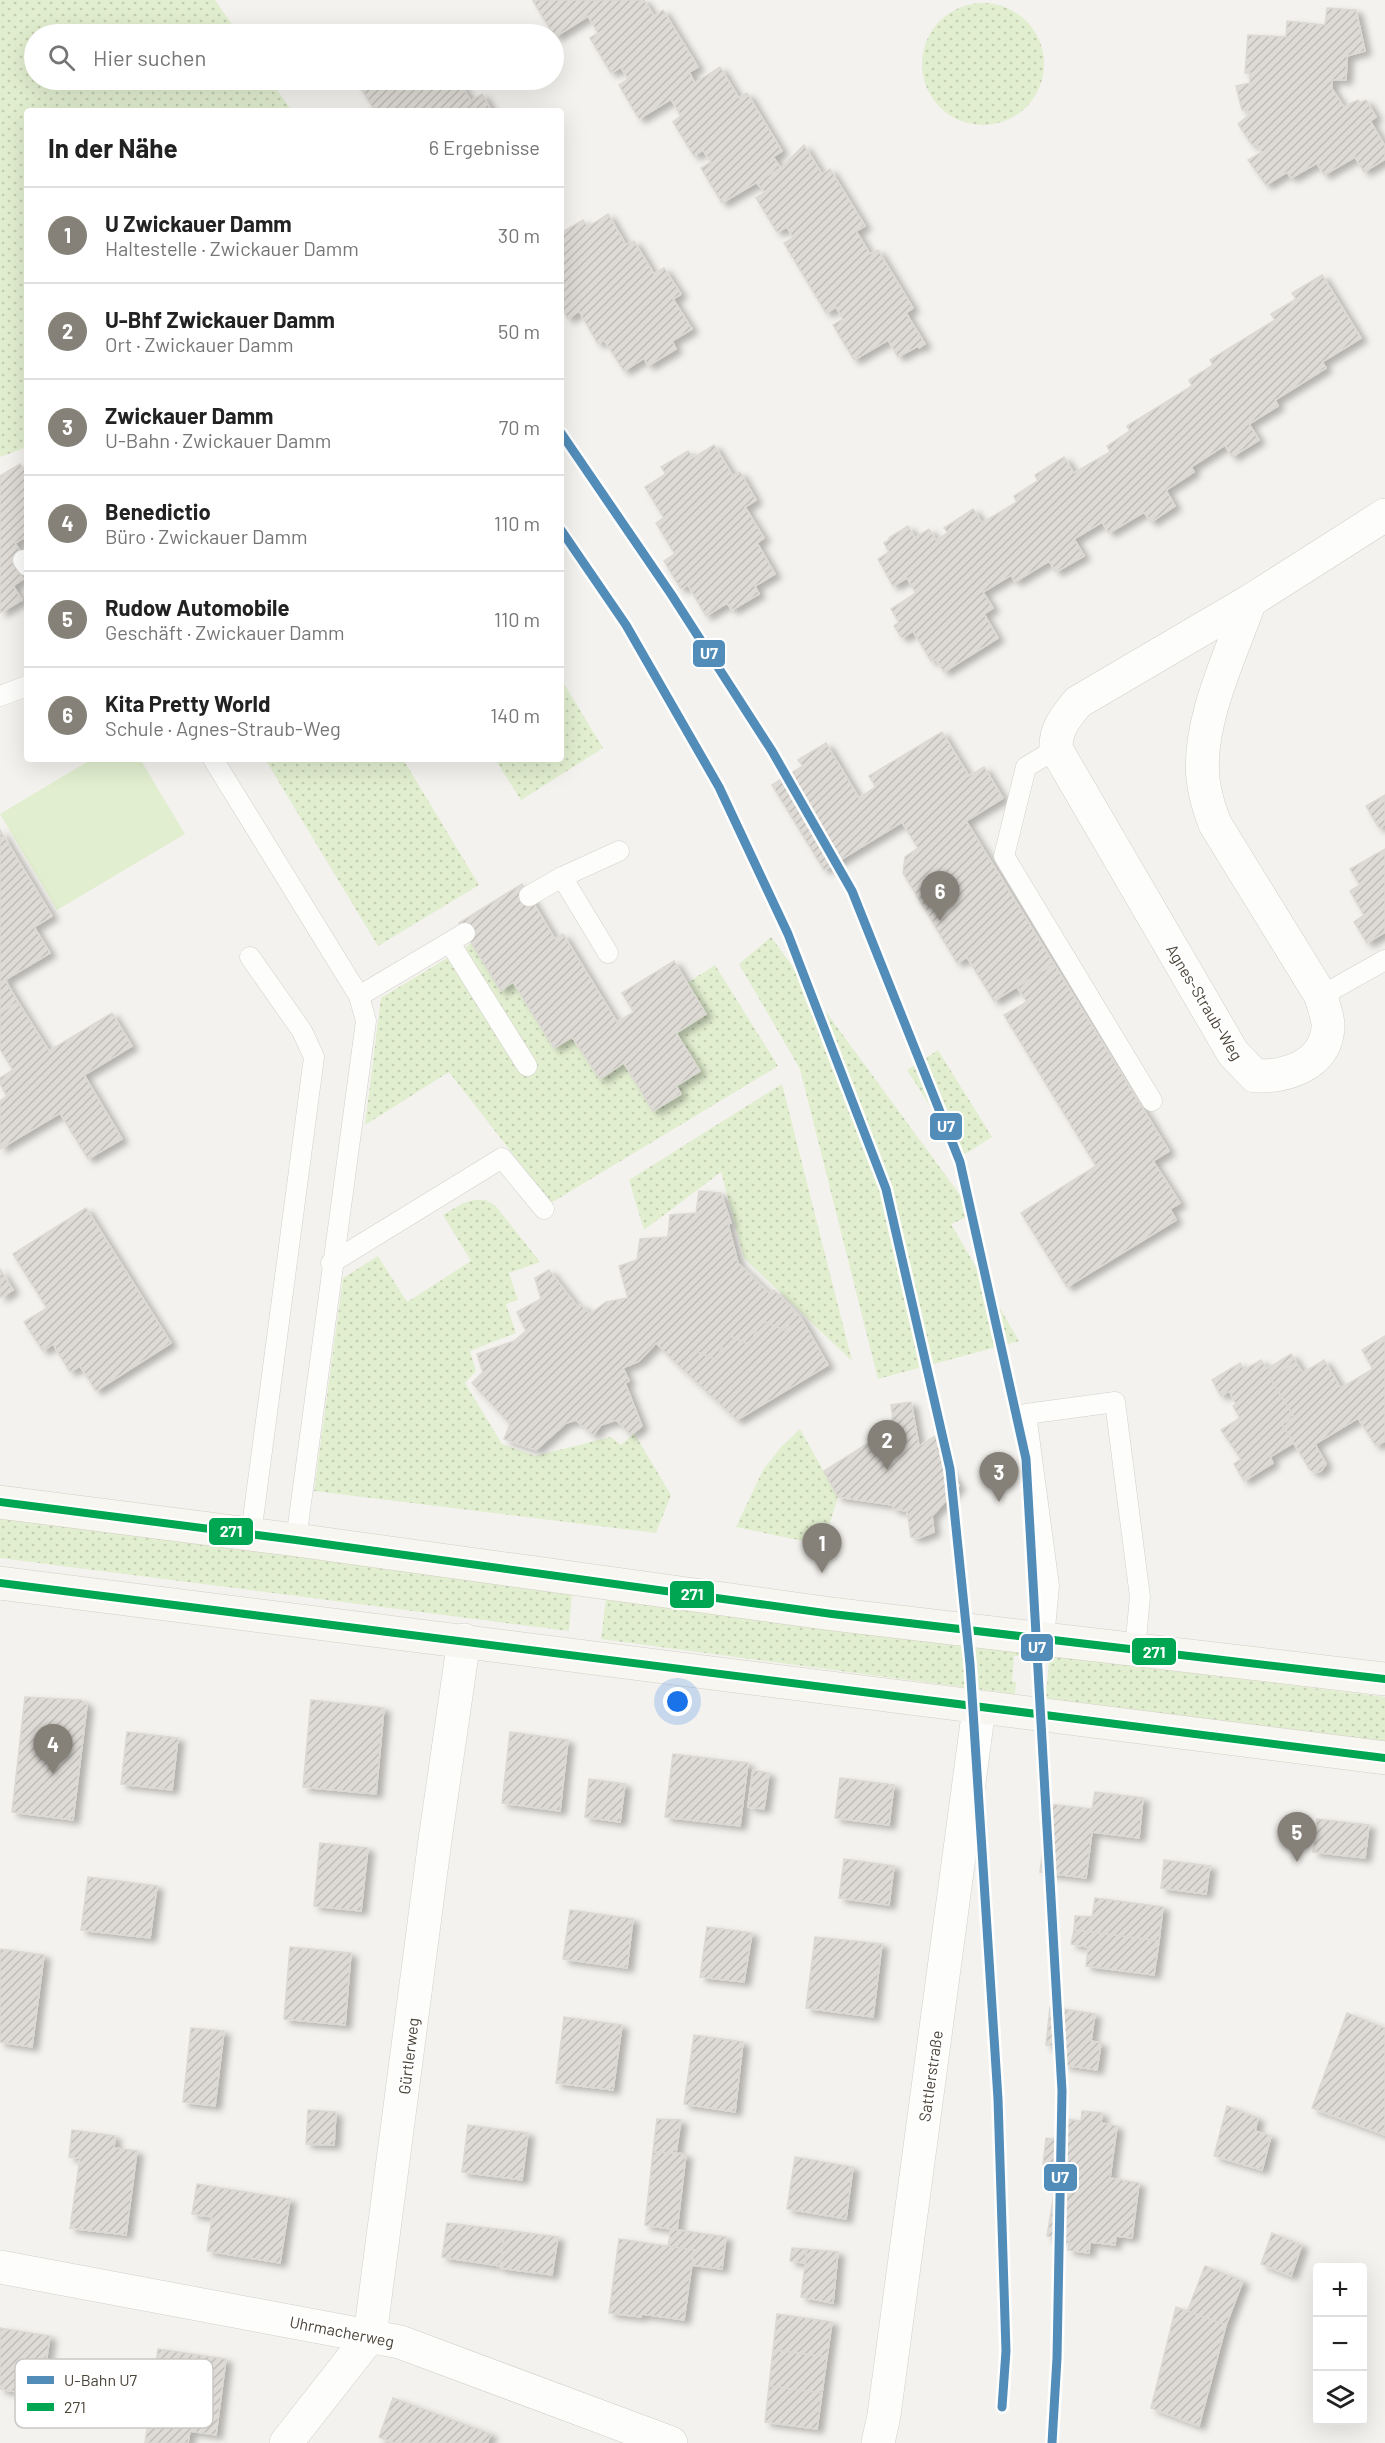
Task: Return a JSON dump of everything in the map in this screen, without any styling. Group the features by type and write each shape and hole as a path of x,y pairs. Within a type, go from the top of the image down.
{"street":[{"path":"1056,749 1055,736 1063,720 1078,702 1250,601 1385,515"},
{"name":"Agnes-Straub-Weg","path":"1056,749 1233,1053 1255,1076 1274,1077 1293,1071 1314,1059 1324,1044 1328,1026 1321,996 1215,824 1206,800 1203,777 1205,744 1211,708 1250,601"},
{"path":"0,1502 296,1540 832,1614 1385,1679"},
{"path":"0,1583 1385,1758"},
{"name":"Gürtlerweg","path":"370,2336 435,1840 464,1640"},
{"name":"Sattlerstraße","path":"878,2443 887,2392 979,1708"},
{"name":"Uhrmacherweg","path":"0,2267 400,2342 671,2443"},
{"path":"286,2443 370,2336"}],"lane":[{"path":"0,696 24,687"},
{"path":"1056,749 1026,767 1004,856 1152,1101"},
{"path":"215,762 359,996 366,1022 296,1540"},
{"path":"529,896 562,877 619,851"},
{"path":"562,877 608,953"},
{"path":"359,996 458,938 527,1066"},
{"path":"250,957 302,1031 314,1057 250,1534"},
{"path":"1321,996 1385,960"},
{"path":"332,1263 502,1158 544,1209"},
{"path":"1044,1638 1049,1586 1026,1414 1115,1402 1140,1597 1135,1649"}],"green space":[{"path":"0,0 215,0 232,24 24,24 24,90 277,90 290,108 24,108 24,448 0,457"},
{"path":"983,3 1006,8 1017,13 1026,21 1034,30 1039,41 1044,64 1039,87 1034,98 1026,107 1017,115 1006,120 983,125 960,120 949,115 940,107 932,98 927,87 922,64 927,41 932,30 940,21 949,13 960,8"},
{"path":"564,684 603,748 521,800 497,762 564,762"},
{"path":"87,762 142,762 185,834 57,910 0,814"},
{"path":"267,762 405,762 479,885 378,946"},
{"path":"771,937 974,1214 951,1224 1019,1341 878,1379 800,1069 739,964"},
{"path":"472,943 502,990 513,982 554,1048 572,1037 600,1078 624,1063 653,1111 681,1095 676,1086 700,1071 676,1033 706,1014 687,983 715,965 778,1066 551,1203 449,1072 365,1125 381,998"},
{"path":"938,1050 992,1137 962,1156 907,1070"},
{"path":"782,1084 852,1361 744,1258 721,1172 644,1230 629,1180"},
{"path":"485,1200 495,1205 540,1262 509,1273 518,1300 506,1304 516,1333 470,1351 476,1371 465,1383 502,1444 535,1456 611,1437 621,1445 634,1433 671,1495 656,1533 314,1491 343,1278 378,1256 407,1302 471,1261 443,1215 463,1203"},
{"path":"800,1429 838,1497 823,1545 736,1527 763,1470 781,1447"},
{"path":"0,1517 572,1592 569,1631 0,1558"},
{"path":"606,1599 1021,1650 1020,1656 1014,1656 1012,1681 1016,1682 1015,1694 601,1639"},
{"path":"1044,1654 1385,1697 1385,1742 1037,1697 1039,1685 1047,1685 1049,1661 1044,1659"}],"building":[{"path":"644,0 654,16 663,10 698,67 689,72 695,83 720,67 739,98 747,93 782,151 773,157 781,168 722,203 701,168 711,162 703,150 694,156 673,122 681,116 671,99 639,119 619,85 628,79 621,67 611,73 590,38 598,33 588,16 564,31 564,24 547,24 533,1"},
{"path":"1327,8 1356,10 1365,51 1347,56 1346,80 1332,80 1332,89 1344,107 1358,100 1360,103 1366,100 1376,117 1370,121 1385,146 1385,159 1364,172 1355,157 1324,175 1317,163 1291,178 1287,172 1266,185 1248,160 1262,152 1256,143 1252,145 1238,124 1249,115 1248,110 1242,110 1236,86 1250,83 1250,73 1245,73 1248,35 1286,37 1287,21 1325,25"},
{"path":"362,90 464,90 471,101 482,94 490,108 373,108"},
{"path":"804,145 822,174 830,169 865,226 856,231 870,254 878,250 913,308 906,313 925,344 919,348 918,346 898,357 888,340 854,360 833,325 843,319 836,307 826,313 784,243 793,238 787,227 777,232 756,198 765,192 756,182 781,168"},
{"path":"608,214 626,245 634,241 654,274 664,268 681,294 673,299 692,329 672,341 676,349 648,366 644,358 624,371 604,340 598,344 579,311 568,319 564,312 564,231 583,220 588,227"},
{"path":"1322,275 1361,338 1322,362 1326,368 1275,400 1278,406 1249,424 1259,440 1232,457 1225,445 1191,467 1194,472 1166,490 1175,506 1151,522 1144,512 1109,533 1102,522 1074,539 1084,556 1056,572 1049,561 1015,582 1011,575 983,592 993,608 984,614 998,638 944,672 936,659 931,661 913,631 902,638 894,626 899,622 891,609 916,593 907,578 893,586 878,559 889,552 884,543 889,538 908,526 915,538 929,529 936,540 948,533 944,528 973,509 982,523 1017,502 1014,496 1038,481 1035,475 1064,457 1074,473 1110,452 1107,446 1130,431 1127,426 1192,386 1189,380 1213,365 1210,360 1275,320 1271,314 1296,299 1292,293"},
{"path":"714,445 733,476 740,472 756,500 745,507 764,538 757,543 775,574 755,586 759,594 732,610 727,603 706,616 688,585 681,589 664,561 675,554 656,523 664,518 645,487 666,474 661,467 688,451 693,458"},
{"path":"20,464 24,469 24,538 15,543 23,556 12,562 23,579 13,586 22,600 0,613 0,476"},
{"path":"942,732 969,776 984,767 1003,798 966,821 1054,964 994,1001 967,957 957,963 903,873 905,857 918,848 902,822 824,870 772,785 803,766 798,760 826,743 859,798 876,787 869,776"},
{"path":"1385,795 1385,824 1379,828 1366,806"},
{"path":"0,830 52,916 34,927 50,953 0,983"},
{"path":"1385,849 1385,932 1367,943 1354,922 1364,915 1350,891 1360,885 1350,869"},
{"path":"522,884 555,939 563,934 617,1022 634,1012 622,993 674,961 706,1014 676,1033 700,1071 676,1086 681,1094 653,1111 624,1063 600,1079 572,1037 554,1048 513,982 501,991 459,923"},
{"path":"1054,964 1169,1151 1153,1161 1180,1203 1170,1209 1176,1220 1067,1287 1021,1213 1096,1166 1004,1015 1027,1002 1017,987"},
{"path":"5,980 18,1002 0,1013 0,983"},
{"path":"18,1002 49,1051 112,1013 132,1046 84,1075 122,1139 88,1159 60,1113 0,1149 0,1101 7,1096 0,1084 0,1078 13,1070 0,1049 0,1013"},
{"path":"699,1191 721,1193 731,1223 728,1224 738,1263 770,1294 774,1290 795,1311 786,1331 765,1322 757,1329 750,1345 730,1336 723,1344 717,1360 695,1351 680,1367 656,1343 639,1361 623,1368 629,1381 625,1383 642,1426 631,1435 616,1420 601,1425 593,1435 576,1420 566,1423 536,1450 504,1439 510,1424 472,1383 483,1372 477,1354 514,1341 526,1331 517,1312 541,1299 535,1278 549,1270 577,1306 581,1305 590,1314 606,1302 628,1298 619,1266 637,1260 640,1239 668,1237 670,1215 696,1213"},
{"path":"86,1208 171,1343 96,1391 80,1366 70,1372 53,1344 43,1351 24,1322 47,1308 13,1254"},
{"path":"0,1269 13,1290 0,1298"},
{"path":"795,1311 828,1365 737,1420 680,1367 695,1351 717,1360 723,1344 730,1336 750,1345 757,1329 765,1322 786,1331"},
{"path":"1385,1336 1385,1441 1376,1446 1358,1418 1315,1444 1326,1464 1321,1471 1315,1473 1310,1470 1282,1424 1294,1417 1270,1378 1296,1362 1303,1373 1324,1360 1341,1388 1373,1369 1362,1350"},
{"path":"1291,1354 1296,1362 1270,1378 1294,1417 1282,1424 1293,1443 1270,1457 1273,1463 1244,1481 1234,1464 1241,1459 1221,1430 1240,1418 1233,1406 1236,1404 1229,1391 1221,1396 1212,1380 1240,1363 1244,1370 1261,1360 1267,1369"},
{"path":"911,1402 919,1446 937,1435 942,1443 935,1448 959,1486 932,1516 934,1532 919,1538 911,1537 907,1511 893,1509 893,1505 838,1497 824,1471 878,1437 874,1430 893,1419 891,1405"},
{"path":"25,1697 81,1700 87,1705 73,1820 12,1812"},
{"path":"311,1700 384,1708 376,1794 303,1787"},
{"path":"127,1732 178,1738 172,1790 121,1784"},
{"path":"510,1732 568,1740 560,1811 502,1803"},
{"path":"673,1754 748,1763 740,1826 665,1817"},
{"path":"753,1770 769,1773 764,1809 748,1807"},
{"path":"840,1778 894,1785 889,1825 835,1818"},
{"path":"589,1779 625,1784 620,1822 585,1817"},
{"path":"1095,1792 1143,1798 1139,1838 1092,1832 1086,1878 1040,1872 1049,1804 1092,1809"},
{"path":"1317,1819 1369,1825 1365,1858 1313,1852"},
{"path":"320,1843 368,1848 361,1911 314,1906"},
{"path":"844,1859 894,1866 889,1905 839,1898"},
{"path":"1164,1860 1210,1866 1206,1894 1161,1888"},
{"path":"88,1877 157,1886 150,1938 81,1930"},
{"path":"1095,1898 1163,1907 1159,1941 1074,1930 1075,1916 1092,1917"},
{"path":"570,1910 633,1919 627,1968 563,1959"},
{"path":"707,1927 752,1933 744,1982 700,1977"},
{"path":"1074,1930 1159,1941 1154,1975 1086,1966 1088,1947 1071,1944"},
{"path":"815,1937 882,1944 873,2017 806,2008"},
{"path":"290,1947 351,1953 345,2025 284,2019"},
{"path":"0,1949 44,1955 32,2047 0,2042"},
{"path":"1050,2007 1095,2014 1091,2041 1101,2043 1097,2070 1064,2065 1065,2057 1061,2048 1046,2045"},
{"path":"1347,2013 1385,2028 1385,2135 1312,2108"},
{"path":"564,2017 622,2025 613,2090 556,2083"},
{"path":"191,2028 224,2031 215,2106 183,2102"},
{"path":"694,2035 743,2042 735,2112 684,2104"},
{"path":"1227,2106 1258,2118 1255,2131 1271,2136 1262,2170 1214,2156"},
{"path":"308,2110 336,2112 334,2145 306,2144"},
{"path":"1082,2111 1102,2113 1101,2123 1117,2126 1110,2178 1139,2183 1132,2238 1116,2236 1115,2245 1090,2242 1089,2253 1068,2250 1069,2240 1047,2236 1055,2188 1049,2187 1051,2165 1043,2164 1046,2138 1055,2139 1058,2118 1081,2121"},
{"path":"657,2119 681,2120 676,2153 653,2152"},
{"path":"468,2125 528,2133 522,2180 462,2172"},
{"path":"72,2130 115,2136 114,2148 137,2151 126,2235 70,2228 80,2158 69,2157"},
{"path":"653,2152 686,2154 677,2230 645,2225"},
{"path":"795,2157 853,2167 846,2219 787,2209"},
{"path":"197,2184 290,2199 280,2263 207,2251 212,2217 192,2214"},
{"path":"447,2223 505,2230 500,2266 442,2257"},
{"path":"671,2229 726,2237 722,2269 692,2265 694,2250 668,2246"},
{"path":"505,2230 558,2237 552,2275 500,2268"},
{"path":"1272,2233 1302,2245 1291,2276 1261,2264"},
{"path":"619,2239 694,2250 684,2320 642,2314 641,2317 609,2313"},
{"path":"792,2248 807,2249 805,2263 790,2261"},
{"path":"807,2249 838,2252 833,2303 801,2297"},
{"path":"1205,2266 1243,2281 1226,2325 1187,2312"},
{"path":"1176,2307 1226,2325 1199,2426 1151,2408"},
{"path":"777,2314 832,2322 827,2357 773,2350"},
{"path":"0,2328 50,2336 47,2359 15,2359 15,2392 0,2389"},
{"path":"158,2349 226,2359 216,2435 190,2431 188,2443 145,2443 147,2428 213,2428 213,2359 157,2359"},
{"path":"773,2350 827,2357 822,2393 769,2386"},
{"path":"769,2386 822,2393 817,2429 765,2422"},
{"path":"393,2398 491,2434 487,2443 394,2443 379,2437"}],"metro line":[{"name":"U7","path":"564,437 671,594 772,751 852,891 960,1162 1026,1459 1062,2091 1057,2358 1052,2443"},
{"name":"U7","path":"564,534 626,625 719,787 788,934 886,1189 950,1469 970,1664 998,2099 1006,2351 1002,2407"}],"transit line":[{"name":"271","path":"0,1502 296,1540 832,1614 1385,1679"},
{"name":"271","path":"0,1583 1385,1758"}],"place":[{"name":"Kita Pretty World","path":"940,921"},
{"name":"U-Bhf Zwickauer Damm","path":"887,1470"},
{"name":"Zwickauer Damm","path":"999,1502"},
{"name":"U Zwickauer Damm","path":"822,1573"},
{"name":"Benedictio","path":"53,1774"},
{"name":"Rudow Automobile","path":"1297,1862"}]}
